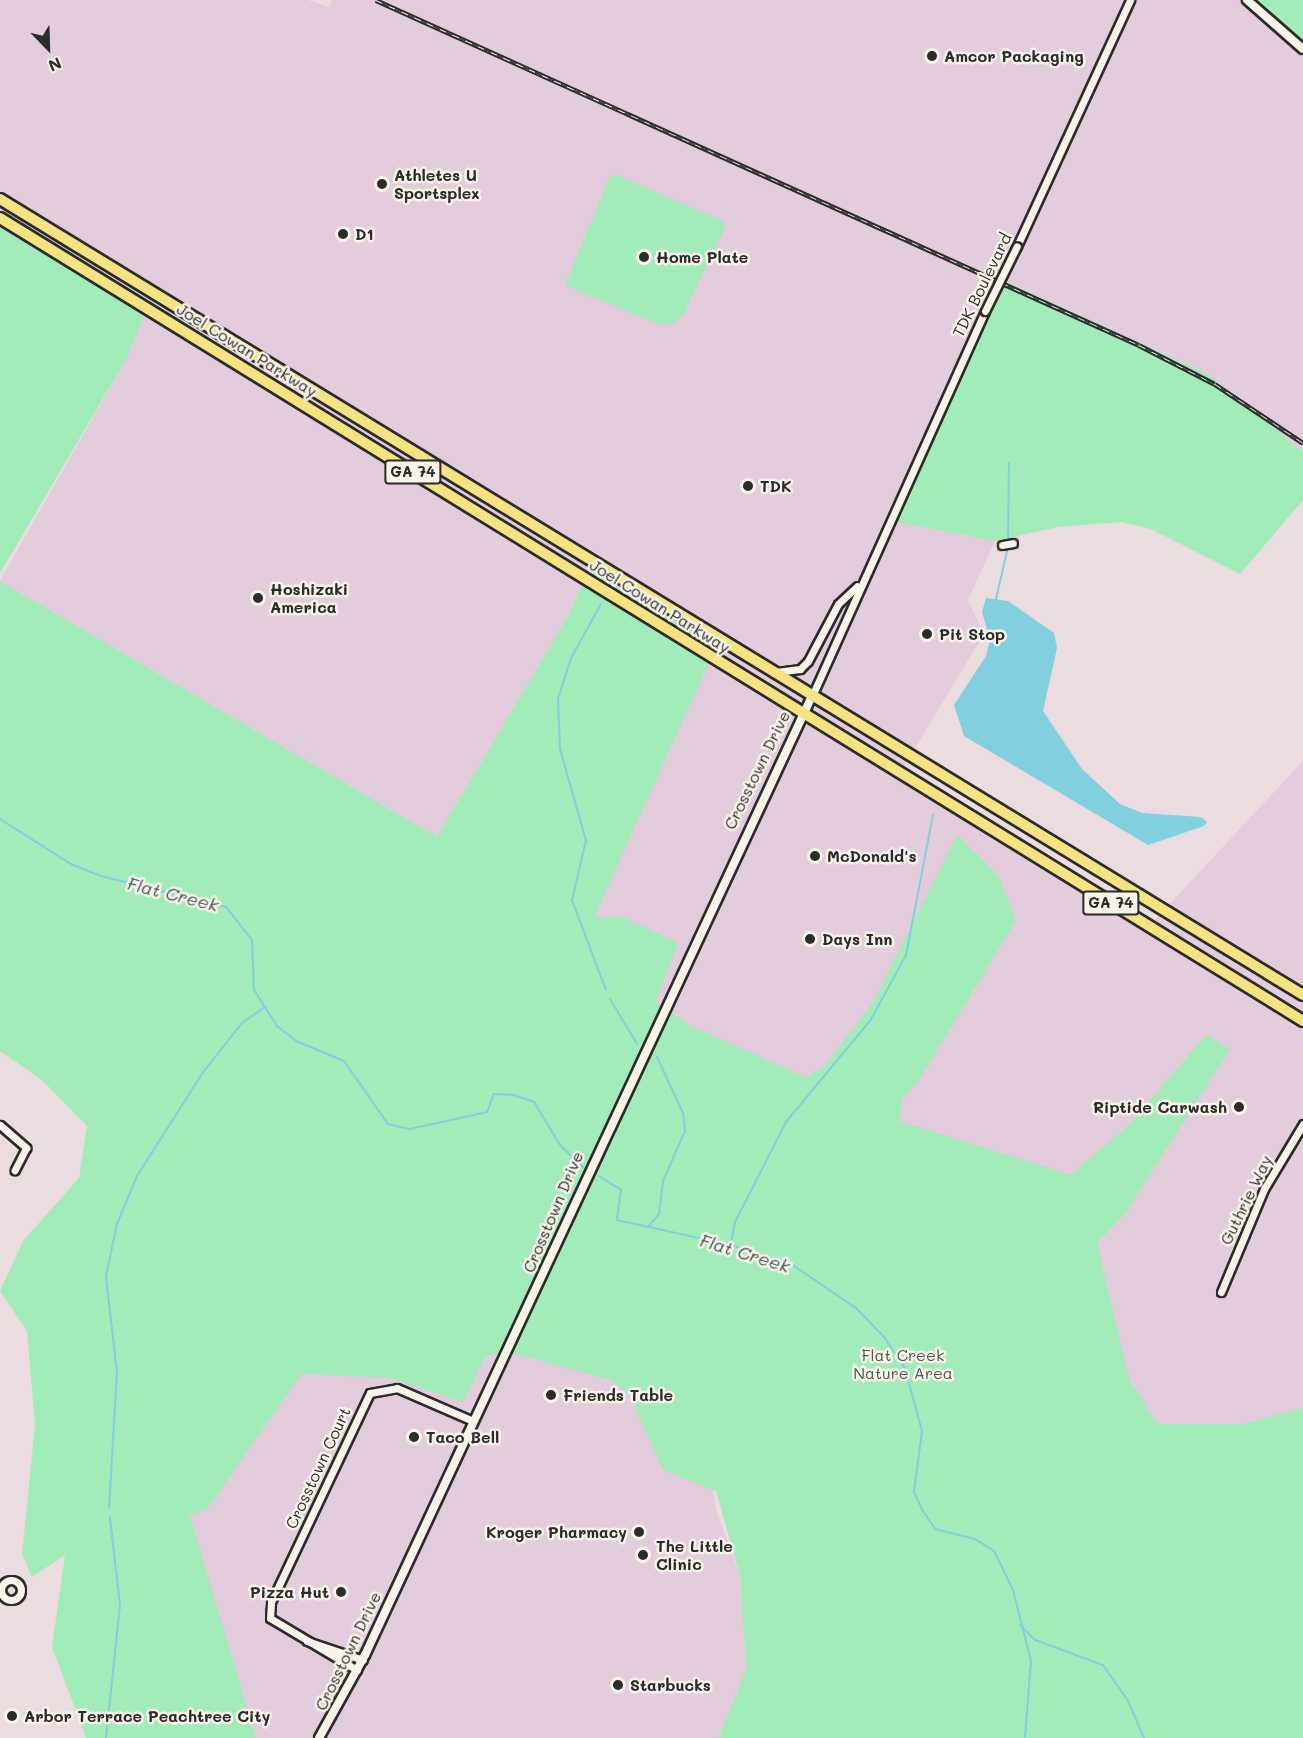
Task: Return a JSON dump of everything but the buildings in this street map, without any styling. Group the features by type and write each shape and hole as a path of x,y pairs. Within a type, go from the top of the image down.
{"main road":[{"name":"Joel Cowan Parkway","path":"0,199 234,339 772,672 1303,995"},
{"name":"Joel Cowan Parkway","path":"0,218 226,354 801,713 1303,1021"}],"street":[{"name":"TDK Boulevard","path":"812,696 861,582 1130,0"},
{"path":"1247,0 1303,49"},
{"path":"226,354 234,339"},
{"path":"1002,545 1013,543"},
{"name":"TDK Boulevard","path":"772,672 800,669 808,661 838,604 861,582"},
{"name":"Crosstown Drive","path":"319,1738 363,1660 471,1420 528,1310 575,1195 801,713 812,696"},
{"name":"Guthrie Way","path":"1221,1292 1264,1189 1303,1124"},
{"path":"0,1125 24,1144 26,1152 15,1170"},
{"name":"Crosstown Court","path":"357,1670 304,1641 268,1612 363,1402 381,1387 397,1388 471,1420"},
{"name":"Crosstown Court","path":"304,1641 321,1642 363,1660"}],"shaded area":[{"path":"0,0 308,0 329,7 332,0 1241,0 1268,15 1303,55 1303,452 1209,375 892,521 995,541 968,600 984,634 901,771 1152,923 1303,761 1303,1408 1147,1456 815,1109 567,975 715,647 589,569 568,616 437,837 0,581 127,358 145,313 0,226"},
{"path":"521,1312 707,1453 716,1510 740,1575 747,1686 720,1738 256,1738 178,1479 291,1359"}],"green space":[{"path":"1241,0 1303,0 1303,55 1268,15"},
{"name":"Home Plate","path":"616,175 723,221 724,230 683,314 673,323 660,325 565,285 610,176"},
{"path":"0,226 145,313 127,358 0,573"},
{"path":"1001,279 1209,375 1303,452 1303,500 1240,574 1151,529 1121,522 1058,527 995,541 892,521"},
{"name":"Flat Creek Nature Area","path":"589,569 716,647 594,917 622,917 678,943 656,1001 689,1025 805,1077 823,1068 873,1002 957,835 998,875 1016,920 919,1080 902,1099 899,1121 1071,1175 1130,1124 1206,1035 1230,1049 1124,1215 1097,1243 1129,1379 1157,1424 1243,1424 1303,1408 1303,1738 719,1738 746,1669 740,1575 716,1491 663,1470 629,1394 611,1380 520,1355 486,1355 463,1402 391,1378 301,1374 208,1508 190,1516 256,1738 86,1738 52,1647 65,1555 32,1577 22,1554 35,1425 27,1331 0,1291 23,1241 79,1178 87,1126 42,1080 0,1051 0,581 437,837 568,616"}],"water":[{"path":"986,598 1008,601 1054,633 1057,648 1043,711 1082,769 1120,804 1142,813 1201,817 1207,822 1204,826 1148,845 964,736 954,705 986,656 990,639 982,612"}],"waterway":[{"path":"1008,541 1009,463"},
{"path":"996,599 1008,547"},
{"path":"601,604 571,658 558,699 560,749 586,840 572,900 606,990"},
{"path":"731,1244 735,1222 786,1122 870,1021 906,955 933,815"},
{"name":"Flat Creek","path":"0,819 71,864 101,876 226,907 252,940 254,990 277,1026 296,1041 344,1061 388,1124 410,1129 487,1112 494,1094 513,1095 534,1102 560,1145 583,1167"},
{"path":"610,999 637,1044"},
{"path":"109,1508 117,1373 106,1276 117,1224 137,1176 204,1071 242,1023 266,1006"},
{"path":"649,1226 659,1214 663,1181 685,1131 683,1113 657,1057"},
{"name":"Flat Creek","path":"599,1176 621,1190 617,1220 731,1245 794,1266 856,1308 884,1337 905,1368 922,1431 914,1492 923,1511 935,1529 975,1539 994,1551 1013,1590 1031,1661 1025,1738"},
{"path":"106,1738 120,1605 110,1518"},
{"name":"Flat Creek","path":"1020,1625 1035,1640 1103,1665 1128,1701 1144,1738"}],"railway":[{"path":"376,0 1139,345 1215,384 1303,443"}],"place":[{"name":"Amcor Packaging","path":"932,56"},
{"name":"Athletes U Sportsplex","path":"382,184"},
{"name":"D1","path":"343,234"},
{"name":"Home Plate","path":"644,257"},
{"name":"TDK","path":"748,486"},
{"name":"Hoshizaki America","path":"258,598"},
{"name":"Pit Stop","path":"927,634"},
{"name":"McDonald's","path":"815,856"},
{"name":"Days Inn","path":"810,939"},
{"name":"Riptide Carwash","path":"1239,1107"},
{"name":"Friends Table","path":"551,1395"},
{"name":"Taco Bell","path":"414,1437"},
{"name":"Kroger Pharmacy","path":"639,1532"},
{"name":"The Little Clinic","path":"643,1555"},
{"name":"Pizza Hut","path":"341,1592"},
{"name":"Starbucks","path":"618,1685"},
{"name":"Arbor Terrace Peachtree City","path":"12,1716"}]}
